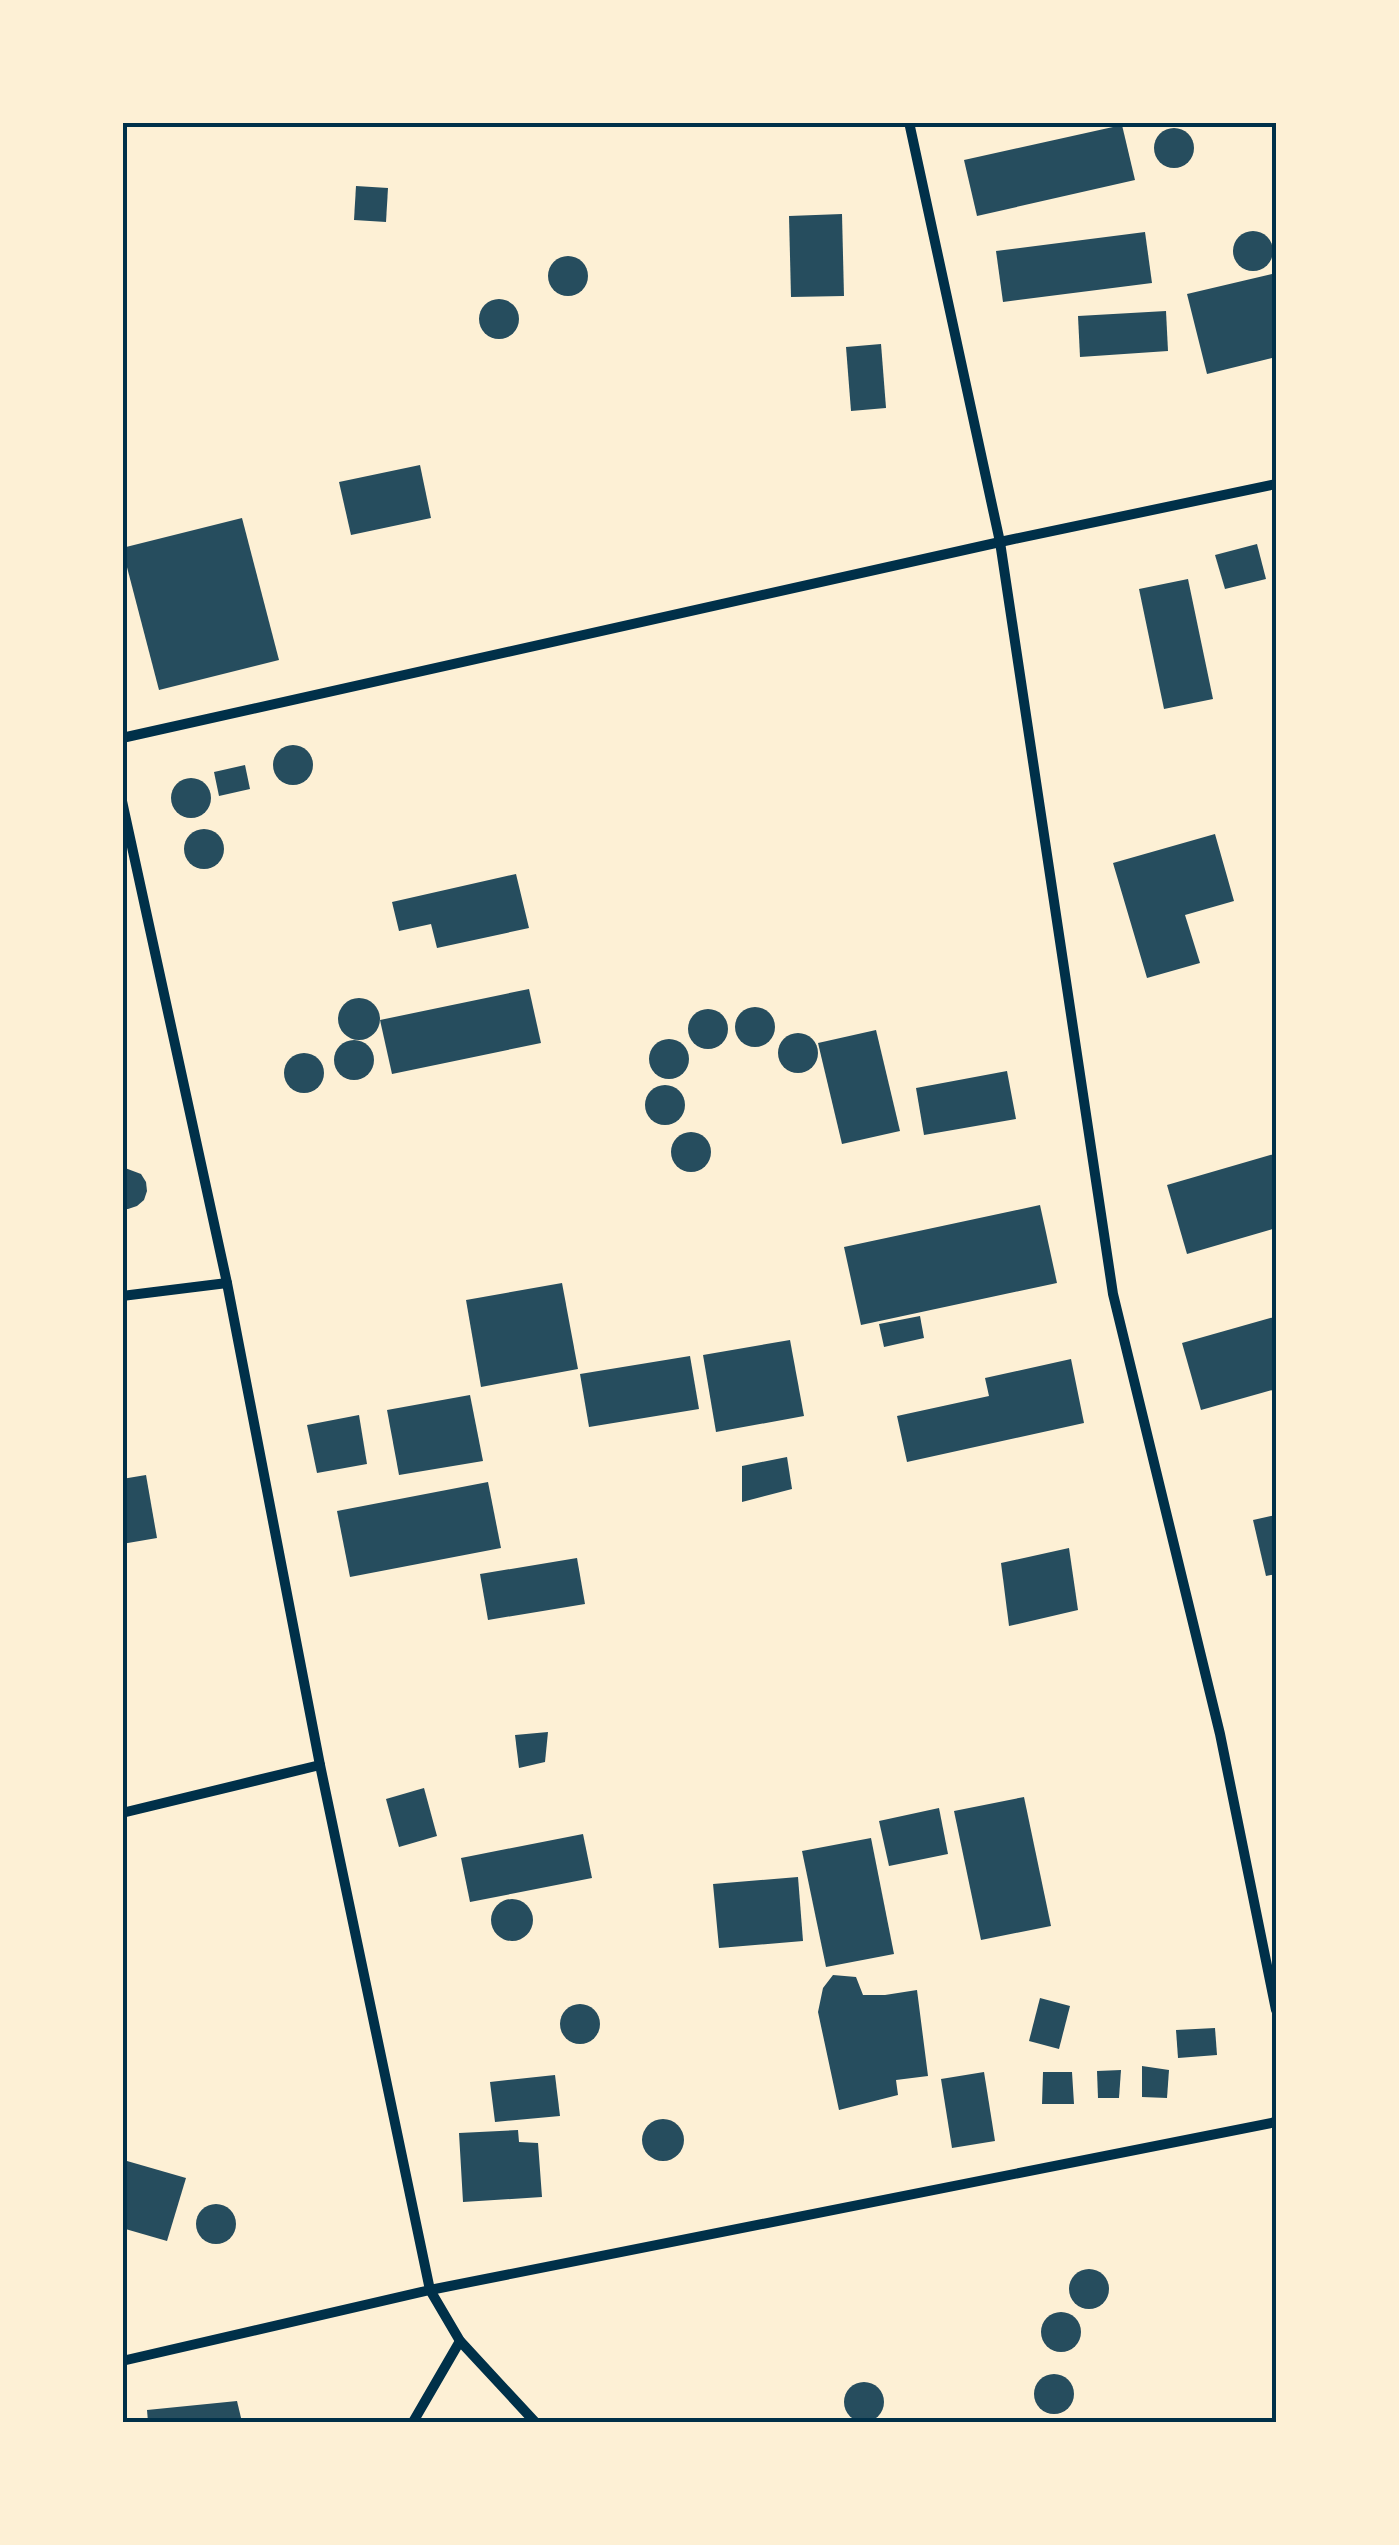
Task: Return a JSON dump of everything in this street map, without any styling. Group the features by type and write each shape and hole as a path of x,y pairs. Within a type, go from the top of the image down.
{"street":[{"path":"909,122 1000,542 1113,1294 1220,1734 1276,2010"},
{"path":"122,738 1276,484"},
{"path":"122,801 227,1284 320,1765 430,2290 460,2341 535,2422"},
{"path":"122,1296 227,1284"},
{"path":"122,1813 320,1765"},
{"path":"122,2360 430,2290 1276,2122"},
{"path":"413,2422 460,2341"}],"building":[{"path":"1122,125 1135,180 977,216 964,160"},
{"path":"1174,128 1188,134 1194,148 1188,162 1174,168 1160,162 1154,148 1160,134"},
{"path":"356,186 388,188 386,222 354,220"},
{"path":"842,214 844,296 791,297 789,216"},
{"path":"1253,231 1267,237 1273,251 1267,265 1253,271 1239,265 1233,251 1239,237"},
{"path":"1145,232 1152,283 1003,302 996,251"},
{"path":"568,256 582,262 588,276 582,290 568,296 554,290 548,276 554,262"},
{"path":"1276,273 1276,357 1207,374 1187,294"},
{"path":"499,299 513,305 519,319 513,333 499,339 485,333 479,319 485,305"},
{"path":"1166,311 1168,351 1080,357 1078,316"},
{"path":"881,344 886,408 851,411 846,347"},
{"path":"420,465 431,518 351,535 339,482"},
{"path":"242,518 279,660 159,690 122,548"},
{"path":"1257,544 1266,579 1225,589 1215,555"},
{"path":"1188,579 1213,699 1164,709 1139,589"},
{"path":"293,745 307,751 313,765 307,779 293,785 279,779 273,765 279,751"},
{"path":"245,765 250,789 219,796 214,772"},
{"path":"191,778 205,784 211,798 205,812 191,818 177,812 171,798 177,784"},
{"path":"204,829 218,835 224,849 218,863 204,869 190,863 184,849 190,835"},
{"path":"1215,834 1234,901 1185,915 1200,963 1147,978 1113,863"},
{"path":"516,874 529,928 437,948 431,924 399,931 392,902"},
{"path":"529,989 541,1043 392,1074 380,1020"},
{"path":"359,998 374,1004 380,1019 374,1034 359,1040 344,1034 338,1019 344,1004"},
{"path":"755,1007 769,1013 775,1027 769,1041 755,1047 741,1041 735,1027 741,1013"},
{"path":"708,1009 722,1015 728,1029 722,1043 708,1049 694,1043 688,1029 694,1015"},
{"path":"876,1030 900,1131 842,1144 818,1043"},
{"path":"798,1033 812,1039 818,1053 812,1067 798,1073 784,1067 778,1053 784,1039"},
{"path":"669,1039 683,1045 689,1059 683,1073 669,1079 655,1073 649,1059 655,1045"},
{"path":"354,1040 368,1046 374,1060 368,1074 354,1080 340,1074 334,1060 340,1046"},
{"path":"304,1053 318,1059 324,1073 318,1087 304,1093 290,1087 284,1073 290,1059"},
{"path":"1007,1071 1016,1119 924,1135 916,1088"},
{"path":"665,1085 679,1091 685,1105 679,1119 665,1125 651,1119 645,1105 651,1091"},
{"path":"691,1132 705,1138 711,1152 705,1166 691,1172 677,1166 671,1152 677,1138"},
{"path":"1274,1154 1276,1228 1187,1254 1167,1185"},
{"path":"122,1169 141,1174 147,1191 137,1206 122,1209"},
{"path":"1040,1205 1057,1283 861,1325 844,1247"},
{"path":"562,1283 578,1369 481,1387 466,1300"},
{"path":"920,1316 924,1338 884,1347 879,1324"},
{"path":"1274,1317 1276,1389 1201,1410 1182,1343"},
{"path":"790,1340 804,1416 716,1432 703,1355"},
{"path":"690,1356 699,1409 589,1427 580,1374"},
{"path":"1071,1359 1084,1423 907,1462 897,1416 989,1396 985,1378"},
{"path":"470,1395 483,1461 399,1475 387,1410"},
{"path":"359,1415 367,1464 317,1473 307,1425"},
{"path":"787,1457 792,1489 742,1502 742,1466"},
{"path":"146,1475 157,1538 122,1544 122,1479"},
{"path":"488,1482 501,1548 350,1577 337,1511"},
{"path":"1276,1515 1276,1574 1266,1576 1253,1520"},
{"path":"1069,1548 1078,1610 1009,1626 1001,1563"},
{"path":"577,1558 585,1604 488,1620 480,1574"},
{"path":"548,1732 545,1762 519,1768 515,1735"},
{"path":"424,1788 437,1836 399,1847 386,1799"},
{"path":"1024,1797 1051,1926 981,1940 954,1811"},
{"path":"939,1808 948,1854 889,1866 879,1821"},
{"path":"583,1834 592,1878 470,1902 461,1858"},
{"path":"871,1838 894,1954 826,1967 802,1851"},
{"path":"798,1877 803,1941 719,1948 713,1884"},
{"path":"512,1899 526,1906 533,1920 526,1934 512,1941 498,1934 491,1920 498,1906"},
{"path":"833,1975 856,1977 863,1995 917,1990 928,2076 896,2080 898,2095 839,2110 818,2012 823,1988"},
{"path":"1040,1998 1070,2006 1059,2049 1029,2041"},
{"path":"580,2004 594,2010 600,2024 594,2038 580,2044 566,2038 560,2024 566,2010"},
{"path":"1215,2028 1217,2055 1178,2058 1176,2030"},
{"path":"1142,2066 1169,2070 1167,2098 1142,2097"},
{"path":"1121,2070 1119,2098 1098,2098 1097,2071"},
{"path":"984,2072 995,2141 952,2148 941,2079"},
{"path":"1043,2072 1072,2072 1074,2104 1042,2104"},
{"path":"555,2075 560,2116 495,2122 490,2082"},
{"path":"663,2119 678,2125 684,2140 678,2155 663,2161 648,2155 642,2140 648,2125"},
{"path":"518,2130 519,2142 538,2143 542,2197 463,2202 459,2133"},
{"path":"127,2161 186,2178 167,2241 122,2228 122,2175"},
{"path":"216,2204 230,2210 236,2224 230,2238 216,2244 202,2238 196,2224 202,2210"},
{"path":"1089,2269 1103,2275 1109,2289 1103,2303 1089,2309 1075,2303 1069,2289 1075,2275"},
{"path":"1061,2312 1075,2318 1081,2332 1075,2346 1061,2352 1047,2346 1041,2332 1047,2318"},
{"path":"1054,2374 1068,2380 1074,2394 1068,2408 1054,2414 1040,2408 1034,2394 1040,2380"},
{"path":"864,2382 878,2388 884,2402 878,2416 864,2422 850,2416 844,2402 850,2388"},
{"path":"237,2401 242,2422 148,2422 147,2410"}]}
